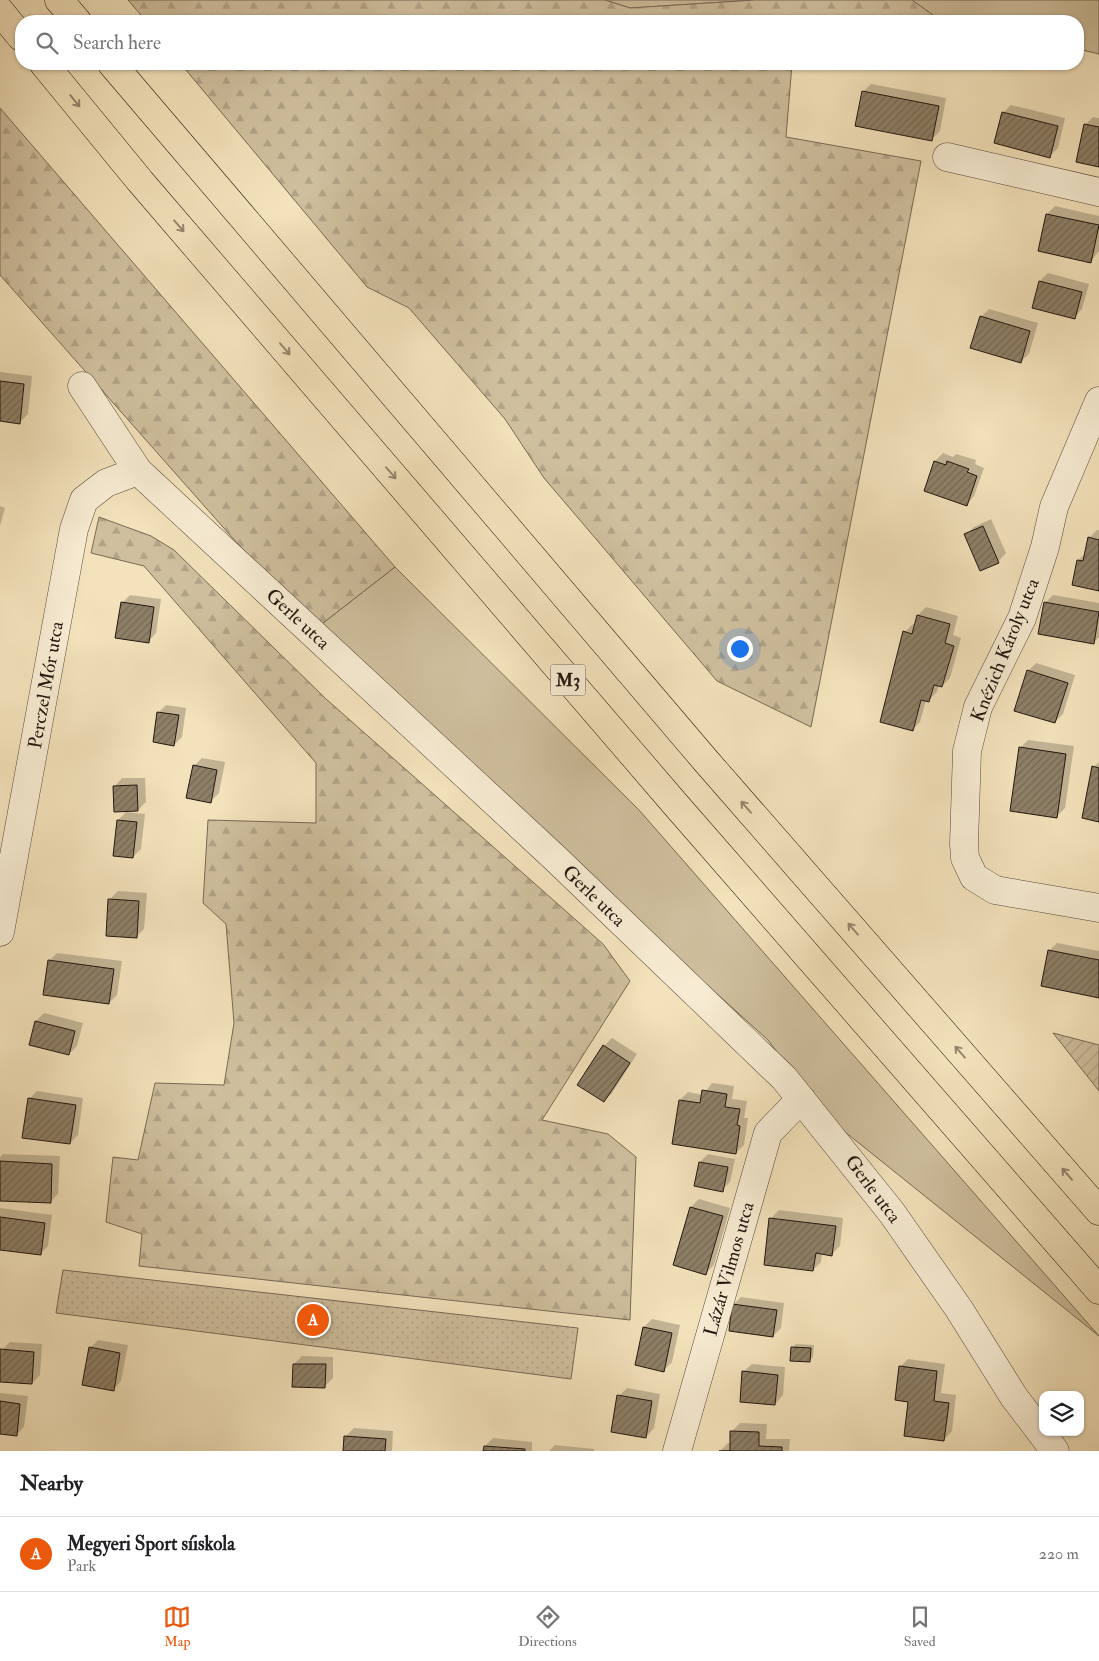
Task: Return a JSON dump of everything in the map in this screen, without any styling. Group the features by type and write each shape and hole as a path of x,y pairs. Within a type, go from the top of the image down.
{"highway":[{"path":"59,0 72,15"},
{"path":"0,11 15,29"},
{"name":"M3","path":"49,70 140,181 663,790 1099,1290"},
{"path":"117,70 192,161 706,761 1099,1211"}],"street":[{"path":"947,157 1099,192"},
{"name":"Gerle utca","path":"82,386 138,471 555,858 784,1078 892,1213 958,1309 1014,1397 1055,1451"},
{"name":"Knézich Károly utca","path":"1099,401 1054,507 1045,547 1022,618 978,707 967,751 964,844 965,858 974,877 995,890 1099,908"},
{"name":"Perczel Mór utca","path":"0,932 74,529 84,500 106,483 138,471"},
{"name":"Lázár Vilmos utca","path":"677,1451 768,1133 801,1099"}],"green space":[{"path":"128,0 605,0 630,8 755,0 912,0 933,15 141,15"},
{"path":"605,0 755,0 630,8"},
{"path":"912,0 1099,0 1099,54 1084,50 1084,15 933,15"},
{"path":"186,70 792,70 786,137 921,161 811,727 717,681 544,478 505,419 409,308 367,287"},
{"path":"0,108 395,567 314,630 0,275"},
{"path":"99,517 151,536 174,550 325,698 603,944 630,981 542,1120 608,1134 636,1157 630,1320 139,1266 142,1234 106,1222 113,1157 138,1160 155,1083 224,1085 234,1023 226,924 203,903 208,820 316,823 316,763 144,566 91,553"},
{"path":"395,567 639,810 1099,1336 824,1115 768,1040 314,630"},
{"path":"1053,1033 1099,1045 1099,1091"},
{"path":"63,1270 578,1328 571,1379 56,1313"}],"building":[{"path":"862,91 939,106 932,141 855,126"},
{"path":"1002,112 1058,126 1050,158 994,143"},
{"path":"1084,124 1099,127 1099,167 1076,162"},
{"path":"1046,214 1099,225 1091,263 1038,251"},
{"path":"1039,281 1082,292 1075,319 1032,308"},
{"path":"980,316 1030,331 1021,363 970,348"},
{"path":"0,381 24,384 20,424 0,421"},
{"path":"934,461 946,465 947,461 969,469 967,472 977,476 967,506 924,491"},
{"path":"983,526 999,563 980,571 964,534"},
{"path":"1088,537 1099,540 1099,591 1072,585 1077,560 1083,561"},
{"path":"121,602 154,607 149,643 115,638"},
{"path":"1044,602 1099,612 1094,644 1038,634"},
{"path":"917,615 950,624 945,643 954,646 942,687 934,685 929,702 921,700 913,731 880,722 903,631 912,634"},
{"path":"1027,670 1068,683 1055,723 1014,711"},
{"path":"157,712 179,715 174,746 153,742"},
{"path":"1019,747 1066,754 1057,818 1010,811"},
{"path":"193,765 217,770 211,803 186,798"},
{"path":"1092,766 1099,768 1099,822 1082,818"},
{"path":"137,785 138,811 114,812 113,786"},
{"path":"117,820 137,822 133,858 113,856"},
{"path":"108,899 139,901 137,938 106,936"},
{"path":"1048,950 1099,960 1099,998 1041,986"},
{"path":"48,960 114,969 109,1004 43,995"},
{"path":"35,1021 75,1031 69,1055 29,1045"},
{"path":"603,1045 630,1063 604,1102 577,1085"},
{"path":"702,1090 727,1094 725,1107 740,1109 737,1125 740,1126 736,1154 672,1144 679,1100 700,1103"},
{"path":"28,1098 76,1105 70,1144 22,1138"},
{"path":"0,1161 52,1164 51,1203 0,1201"},
{"path":"699,1162 728,1167 723,1192 694,1186"},
{"path":"690,1207 723,1216 706,1275 673,1265"},
{"path":"0,1217 45,1223 41,1255 0,1250"},
{"path":"769,1218 836,1226 832,1256 816,1253 813,1271 764,1265"},
{"path":"732,1304 777,1310 773,1337 729,1331"},
{"path":"643,1327 672,1333 664,1372 635,1365"},
{"path":"89,1347 120,1353 114,1391 82,1385"},
{"path":"791,1347 811,1348 810,1362 790,1361"},
{"path":"0,1349 34,1352 32,1384 0,1382"},
{"path":"293,1364 326,1364 325,1388 292,1387"},
{"path":"899,1366 937,1371 934,1401 949,1403 944,1441 904,1436 908,1402 895,1400"},
{"path":"742,1371 778,1375 775,1405 740,1402"},
{"path":"617,1395 652,1401 646,1438 611,1432"},
{"path":"0,1401 20,1404 17,1436 0,1434"},
{"path":"730,1431 759,1432 759,1446 782,1447 782,1451 730,1451"},
{"path":"344,1436 386,1439 385,1451 343,1451"},
{"path":"484,1446 525,1449 525,1451 483,1451"}],"place":[{"name":"Megyeri Sport síiskola","path":"313,1320"}]}
